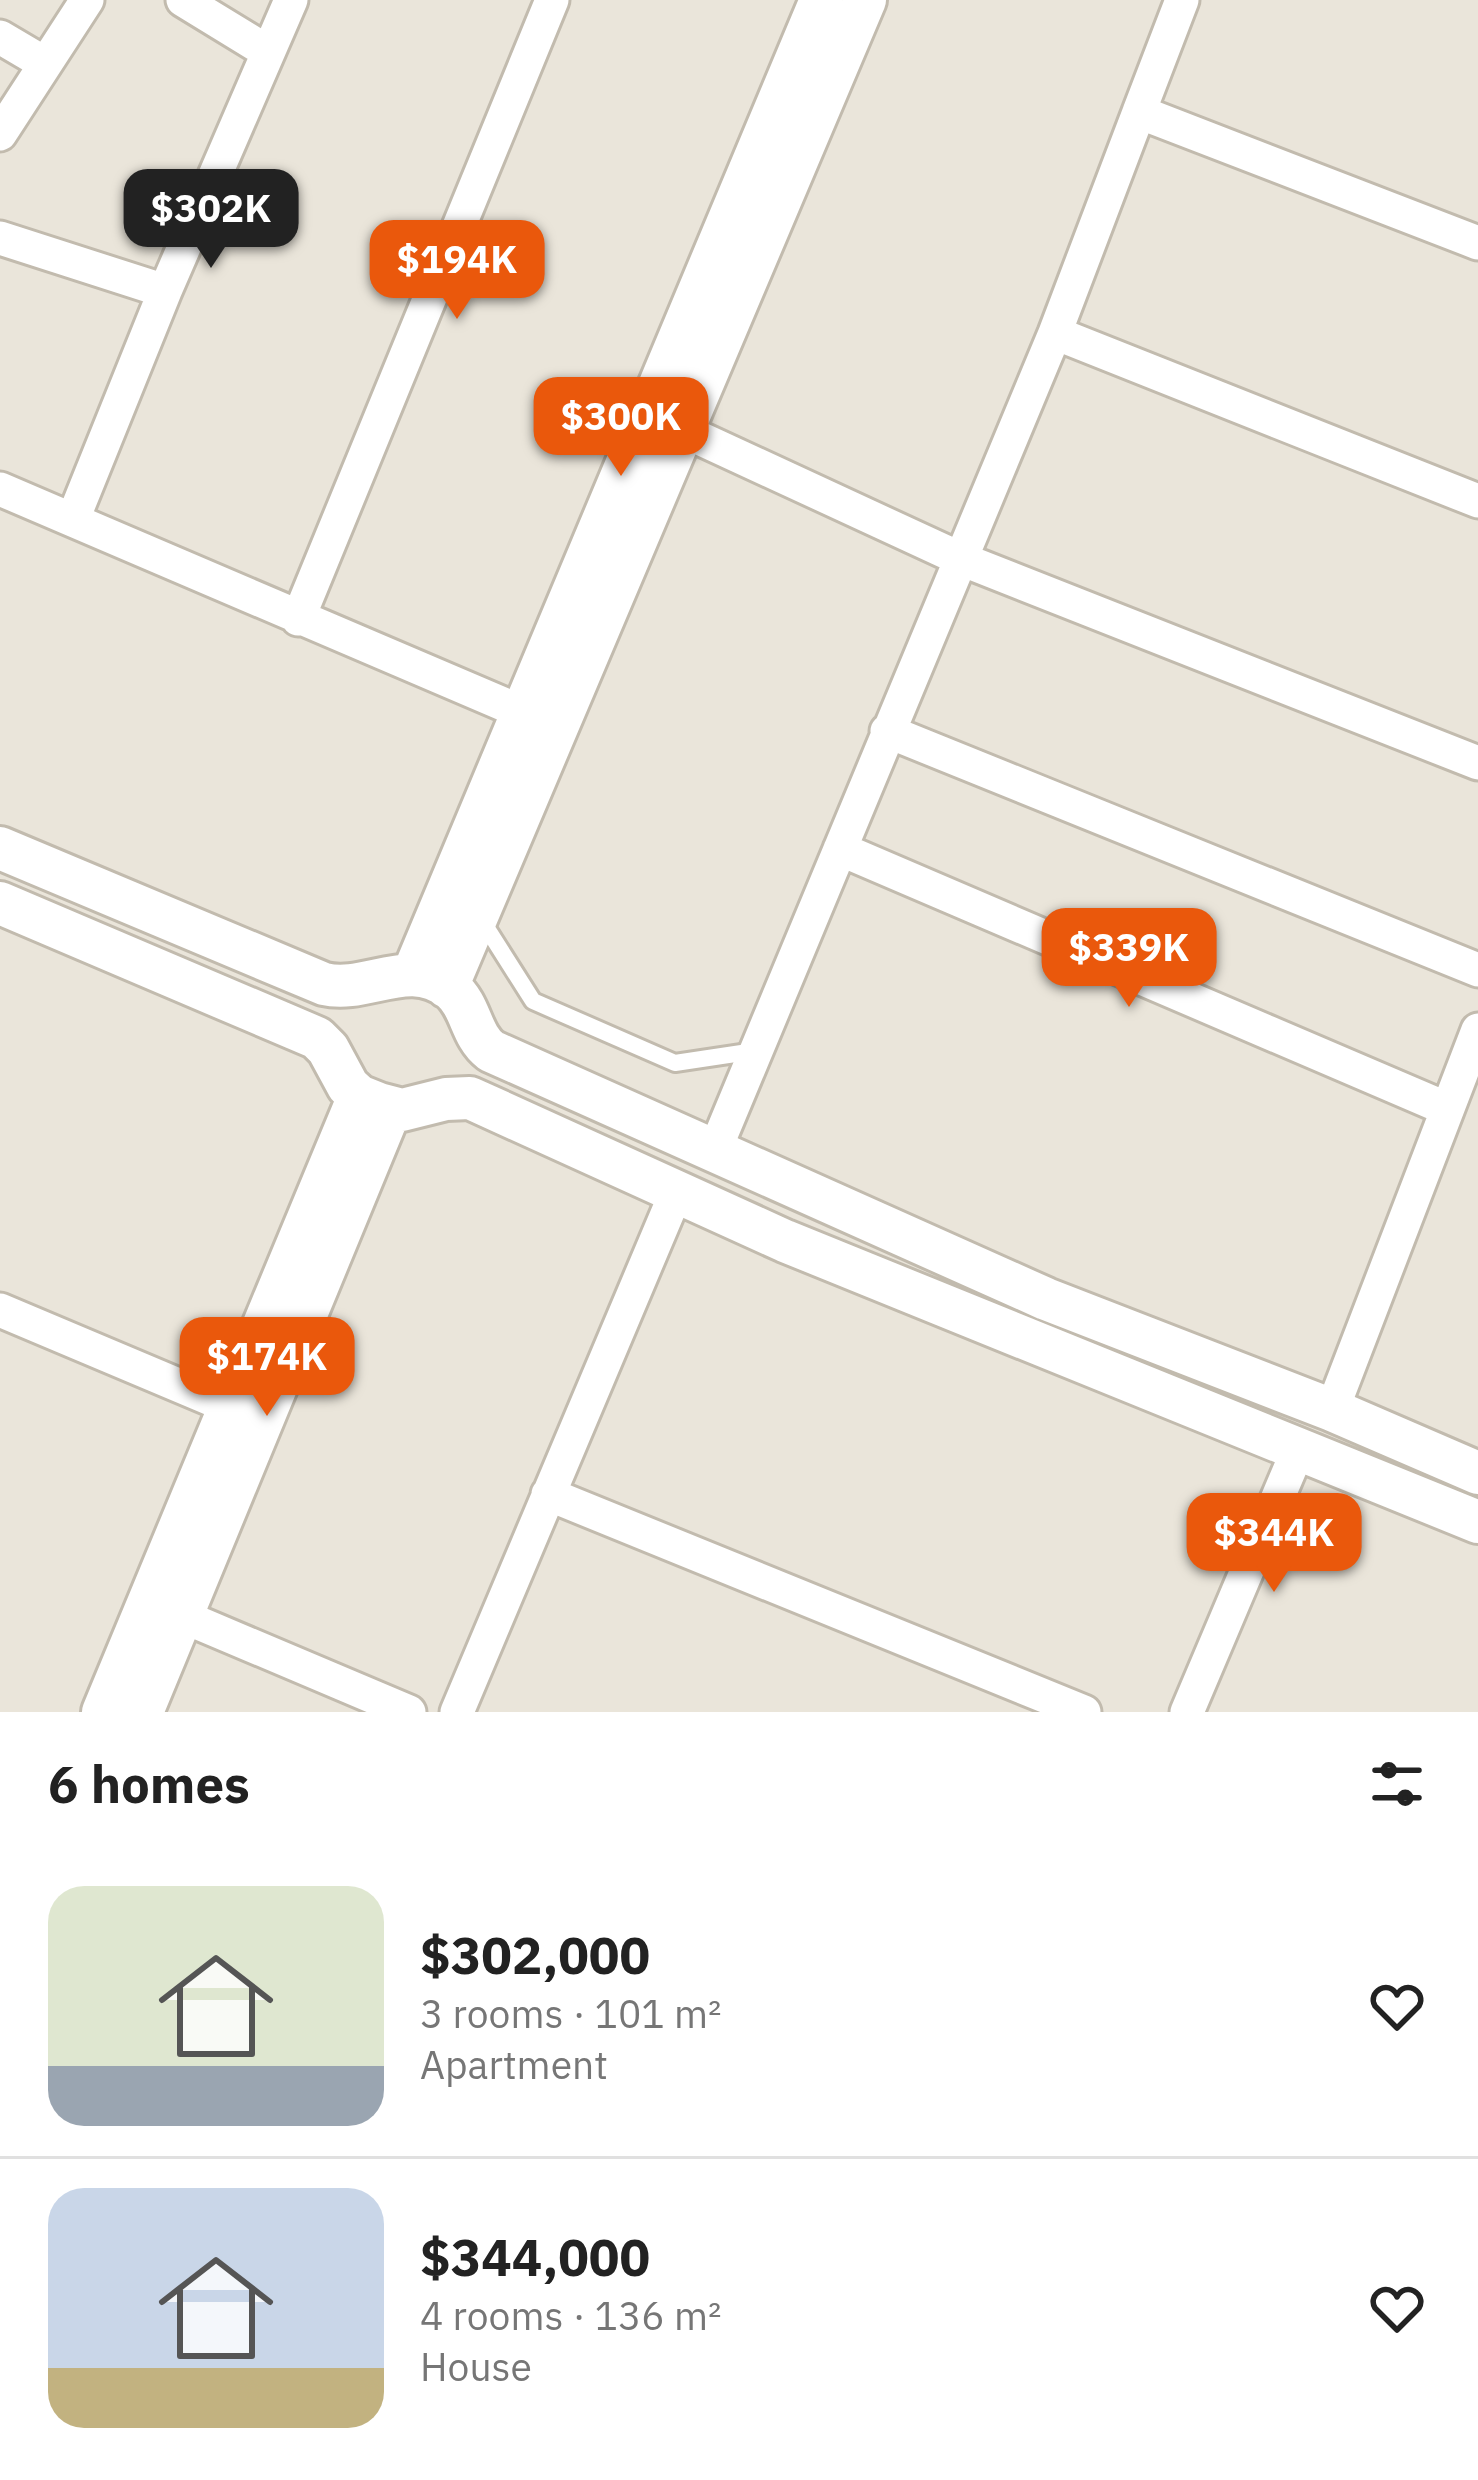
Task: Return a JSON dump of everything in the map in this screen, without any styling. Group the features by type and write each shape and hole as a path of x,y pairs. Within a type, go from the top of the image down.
{"street":[{"path":"0,134 87,0"},
{"path":"183,0 268,52"},
{"path":"73,519 291,0"},
{"path":"298,619 552,0"},
{"path":"430,980 524,713 821,0"},
{"path":"430,980 478,914 865,0"},
{"path":"713,1152 1055,333 1182,0"},
{"path":"0,37 44,63"},
{"path":"1139,112 1478,243"},
{"path":"0,238 165,291"},
{"path":"1055,333 1478,501"},
{"path":"684,431 961,559 1478,764"},
{"path":"0,489 524,713"},
{"path":"887,731 1478,970"},
{"path":"0,848 324,985 341,988 379,977 430,980 468,1010 480,1043 491,1052 1046,1299 1333,1410 1478,1473"},
{"path":"839,849 1445,1108"},
{"path":"0,903 317,1038 375,1102 402,1110 470,1098 785,1241 1478,1522"},
{"path":"1333,1410 1478,1030"},
{"path":"103,1712 230,1407 375,1102"},
{"path":"142,1712 375,1102"},
{"path":"785,1241 804,1192"},
{"path":"457,1712 676,1193"},
{"path":"0,1310 230,1407"},
{"path":"1187,1712 1298,1450"},
{"path":"548,1494 1084,1712"},
{"path":"182,1616 409,1712"}],"lane":[{"path":"478,914 533,1001 675,1063 755,1051"}],"shaded area":[{"path":"0,0 1478,0 1478,1712 0,1712"}]}
